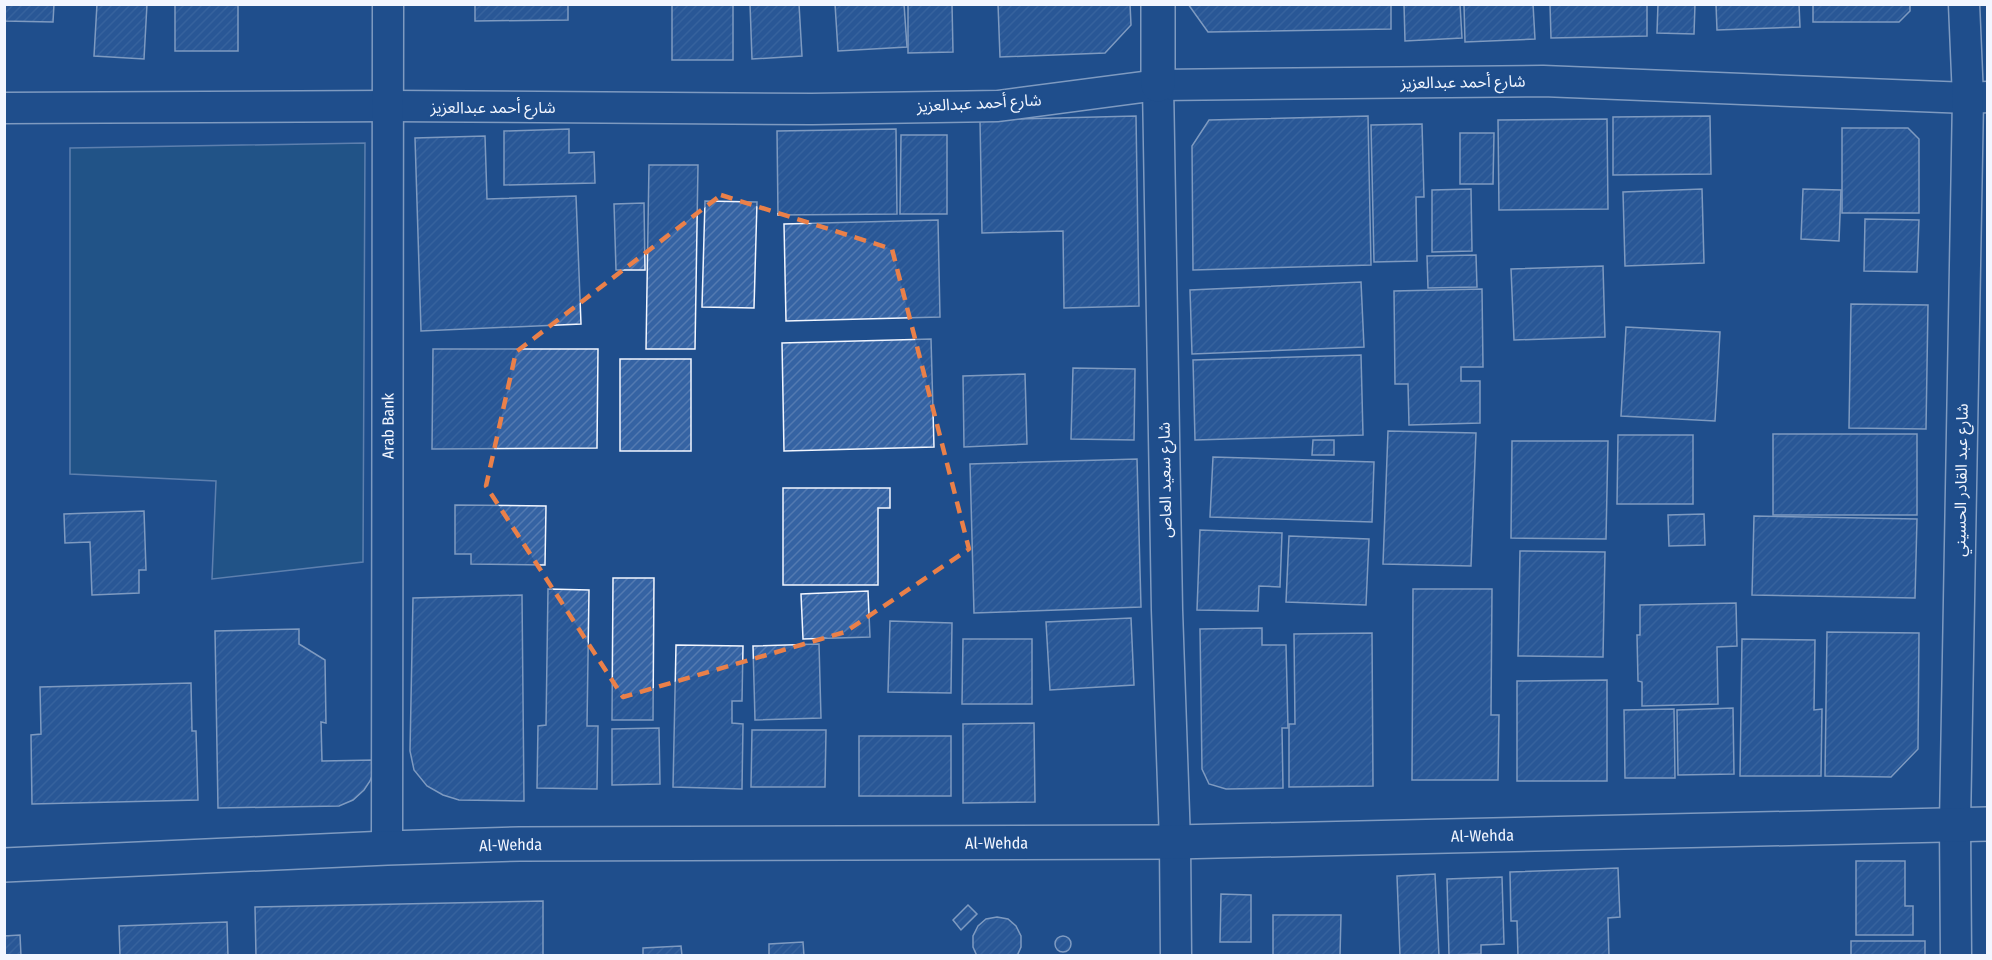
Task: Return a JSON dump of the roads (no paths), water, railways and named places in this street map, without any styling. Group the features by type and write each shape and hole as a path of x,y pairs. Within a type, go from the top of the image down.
{"main road":[{"name":"شارع سعيد العاص","path":"1158,4 1158,85"},
{"name":"Al-Wehda","path":"4,865 520,844 1175,843 1988,824"}],"street":[{"name":"Arab Bank","path":"387,848 388,4"},
{"name":"شارع عبد القادر الحسيني","path":"1956,956 1955,824 1978,97 1964,4"},
{"name":"شارع أحمد عبدالعزيز","path":"4,108 389,106 812,109 998,106 1158,85 1543,81 1978,97"},
{"name":"شارع سعيد العاص","path":"1158,85 1167,610 1175,843 1176,956"}]}
